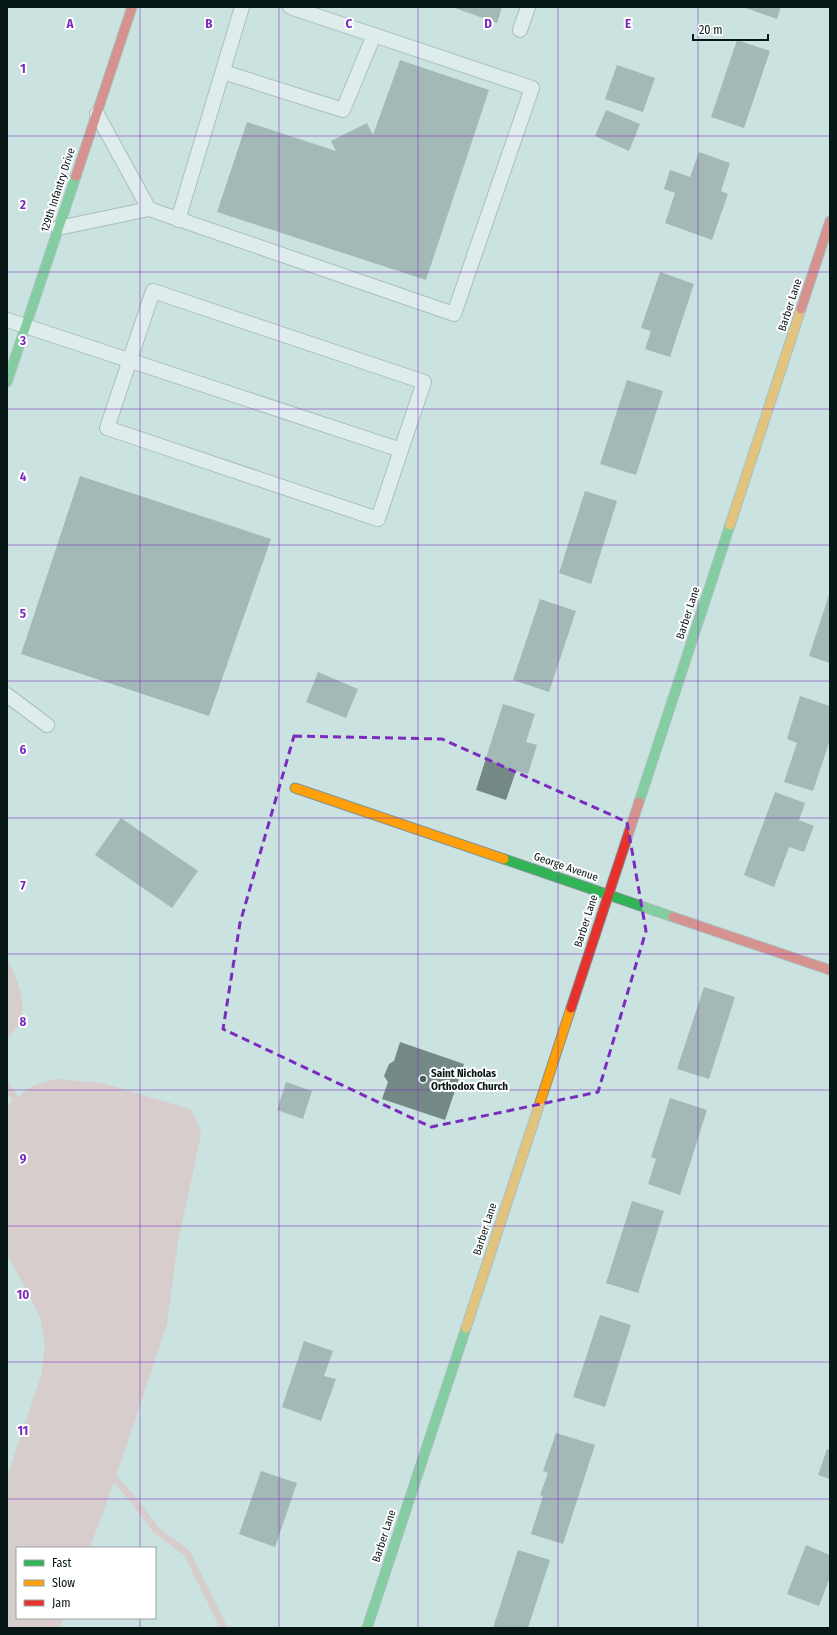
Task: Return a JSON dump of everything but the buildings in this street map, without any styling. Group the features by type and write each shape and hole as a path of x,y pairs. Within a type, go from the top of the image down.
{"street":[{"name":"129th Infantry Drive","path":"7,382 132,7"},
{"name":"Barber Lane","path":"367,1628 830,221"},
{"name":"George Avenue","path":"295,788 830,970"}],"lane":[{"path":"178,220 242,7"},
{"path":"58,228 149,209 454,314 532,88 290,7"},
{"path":"520,30 528,7"},
{"path":"223,72 343,110 374,35"},
{"path":"97,114 149,209"},
{"path":"153,291 424,382 401,450 378,519 107,428 153,291"},
{"path":"7,320 26,325 401,450"},
{"path":"7,695 47,725"}],"highlighted area":[{"path":"294,736 442,739 627,822 646,931 598,1092 431,1127 223,1029 240,923"}],"shaded area":[{"path":"7,959 20,990 22,1010 20,1020 15,1029 7,1038"},
{"path":"56,1079 102,1083 190,1109 196,1119 201,1134 178,1242 167,1324 90,1547 16,1547 16,1619 63,1619 60,1628 7,1628 7,1477 41,1376 45,1344 40,1317 7,1253 7,1106 32,1086"}],"waterway":[{"path":"7,1086 16,1100"},
{"path":"115,1479 156,1530 187,1553 224,1628"}],"traffic: fast":[{"path":"7,382 76,176"},
{"path":"639,802 730,525"},
{"path":"504,859 673,917"},
{"path":"367,1628 466,1328"}],"traffic: slow":[{"path":"730,525 801,309"},
{"path":"295,788 504,859"},
{"path":"466,1328 571,1008"}],"traffic: jam":[{"path":"76,176 132,7"},
{"path":"801,309 830,221"},
{"path":"571,1008 639,802"},
{"path":"673,917 830,970"}],"place":[{"name":"Saint Nicholas Orthodox Church","path":"423,1079"}]}
